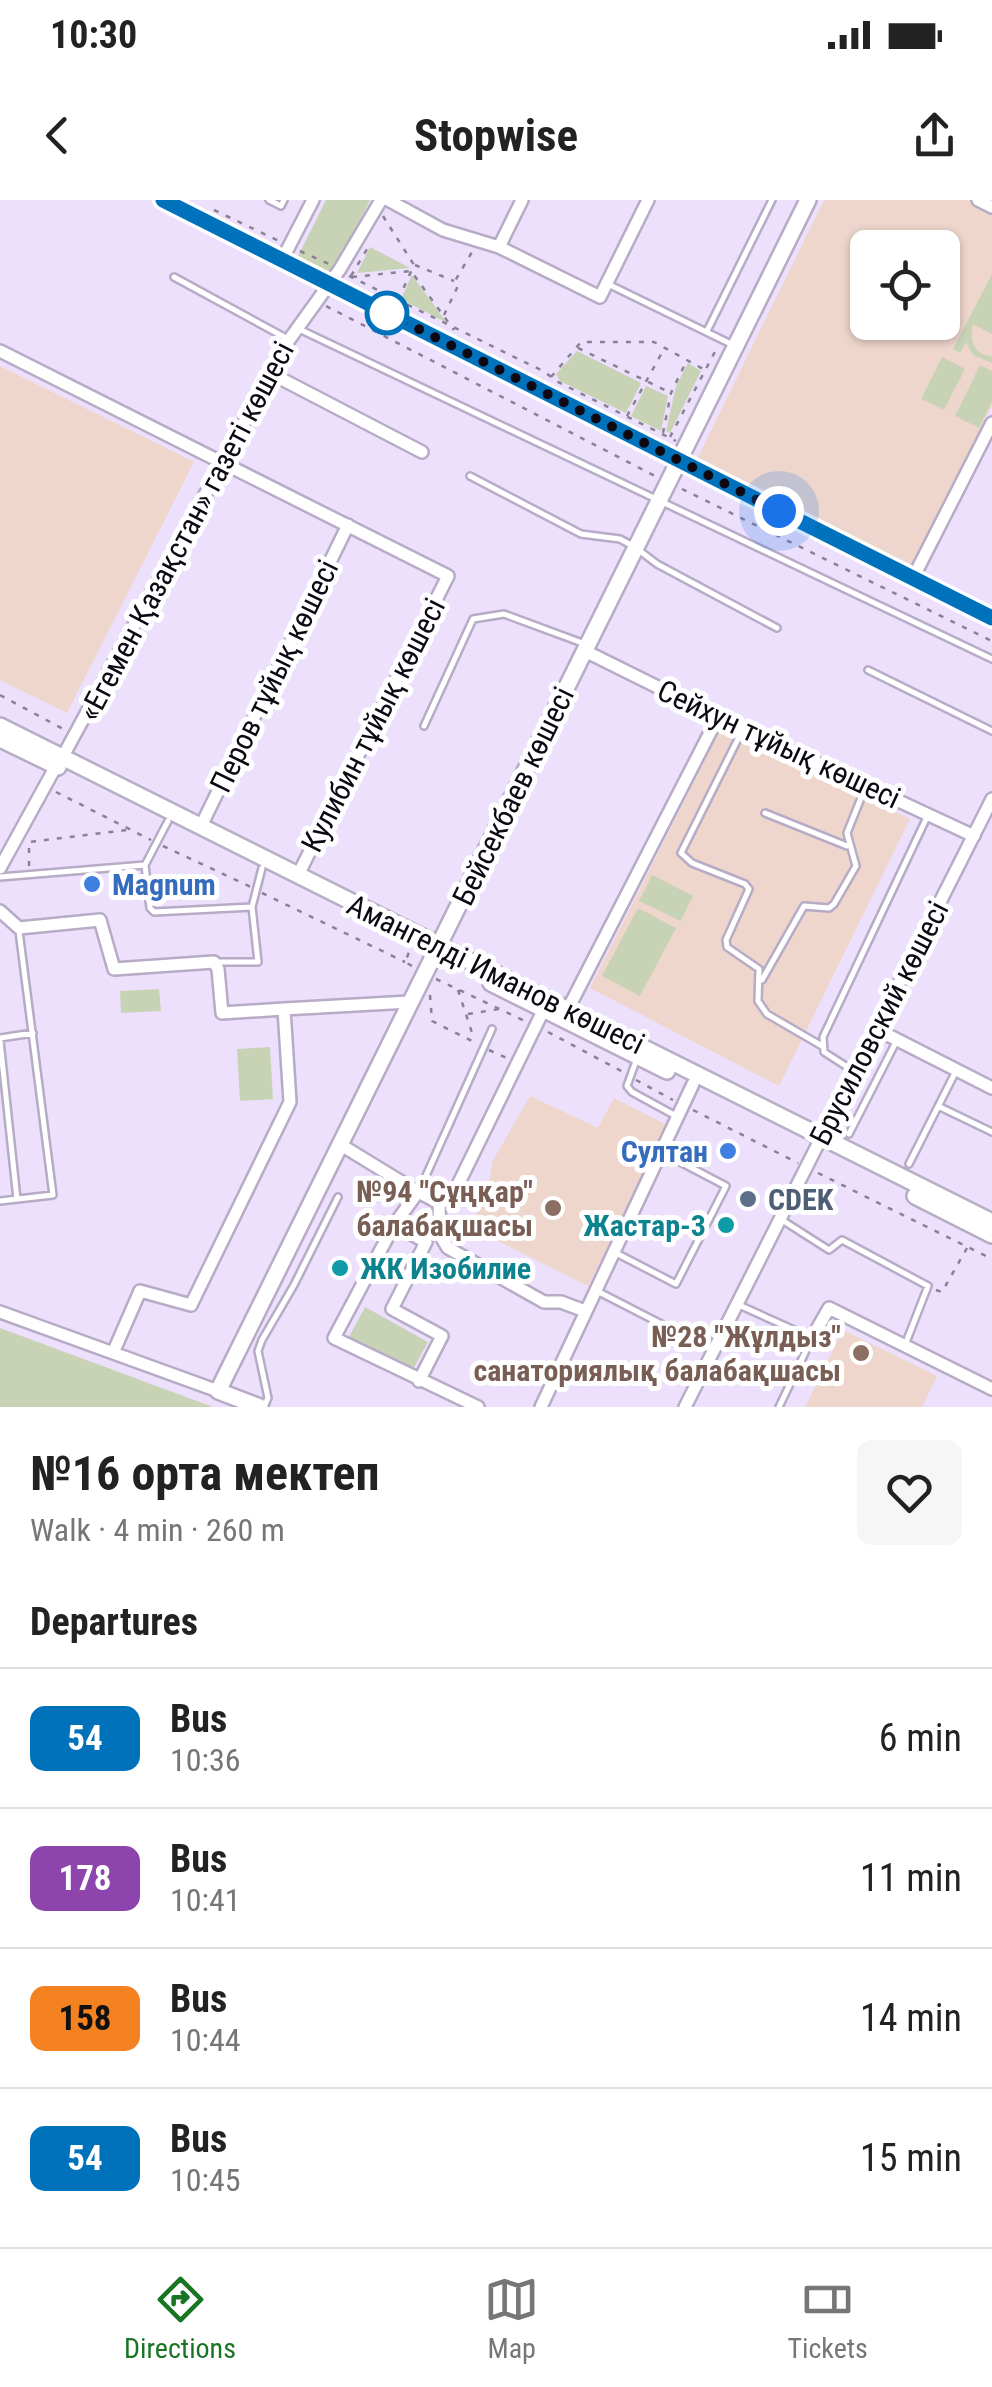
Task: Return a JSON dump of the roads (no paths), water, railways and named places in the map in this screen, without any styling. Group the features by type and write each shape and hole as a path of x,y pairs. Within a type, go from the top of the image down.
{"main road":[{"path":"163,200 286,253 329,284 683,453 992,618"},
{"name":"Бейсекбаев көшесі","path":"218,1391 683,453 729,342 808,200"},
{"name":"Амангелді Иманов көшесі","path":"0,726 168,821 568,1009 992,1234"},
{"name":"Амангелді Иманов көшесі","path":"0,739 201,826 544,1010 992,1222"},
{"path":"218,1391 262,1407"}],"street":[{"path":"286,253 313,200"},
{"name":"«Егемен Қазақстан» газеті көшесі","path":"0,868 76,736 270,373 316,301 329,284 345,273 381,200"},
{"path":"388,200 443,230 498,247 600,296 648,200"},
{"path":"498,247 522,200"},
{"path":"0,351 348,525"},
{"path":"270,373 422,452"},
{"path":"913,578 992,423"},
{"name":"Кулибин тұйық көшесі","path":"298,875 448,576 348,525"},
{"name":"Перов тұйық көшесі","path":"201,826 348,525"},
{"name":"Сейхун тұйық көшесі","path":"586,648 718,717 974,836"},
{"path":"568,1009 718,717"},
{"name":"Брусиловский көшесі","path":"685,1407 992,799"},
{"path":"0,911 19,928 100,920 110,964 117,970 214,962 218,968 222,1013 409,1002"},
{"path":"113,1353 140,1291 192,1305 290,1102 284,1009"},
{"path":"340,1144 439,1203 452,1199 544,1010"},
{"path":"876,1029 992,1088"},
{"path":"542,1407 694,1084"},
{"path":"418,1192 394,1225 334,1338 478,1407"},
{"path":"439,1203 440,1236 448,1248 544,1302 561,1302 585,1311"},
{"path":"394,1225 426,1242 392,1308 442,1336 419,1380"},
{"path":"812,1338 829,1308 992,1390"},
{"path":"0,1312 218,1391"}],"lane":[{"path":"270,200 281,206 284,200"},
{"path":"707,331 772,200"},
{"path":"174,277 289,340"},
{"path":"607,284 729,342"},
{"path":"296,328 992,659"},
{"path":"470,476 582,534 620,539 657,564 777,628"},
{"path":"424,726 473,619 504,614 586,648"},
{"path":"868,670 992,731"},
{"path":"743,729 681,853 692,863 738,880 749,889 726,940 733,954 759,969 758,1001 767,1014 822,1046"},
{"path":"759,985 804,906 829,908 856,866 847,833 866,785"},
{"path":"765,813 850,847"},
{"path":"854,1071 824,1052 823,1038 928,814"},
{"path":"168,821 146,865 150,908 154,912 252,907"},
{"path":"0,877 146,865"},
{"path":"214,962 258,962 252,907 262,868"},
{"path":"0,1201 53,1195 19,928"},
{"path":"418,1192 492,1029"},
{"path":"17,1199 0,1040 34,1033"},
{"path":"848,1134 897,1040"},
{"path":"638,1056 627,1086 679,1118"},
{"path":"909,1164 957,1070"},
{"path":"938,1106 992,1132"},
{"path":"613,1252 676,1284 726,1186 661,1152"},
{"path":"262,1407 268,1398 258,1351 338,1197"},
{"path":"780,1219 829,1250 842,1240 928,1286 905,1345"},
{"path":"595,1290 713,1351"},
{"path":"737,1304 812,1338 779,1407"}],"place":[{"name":"Magnum","path":"92,884"},
{"name":"Султан","path":"728,1151"},
{"name":"CDEK","path":"748,1199"},
{"name":"№94 \"Сұңқар\" балабақшасы","path":"553,1208"},
{"name":"Жастар-3","path":"726,1225"},
{"name":"ЖК Изобилие","path":"340,1268"},
{"name":"№28 \"Жұлдыз\" санаториялық балабақшасы","path":"861,1353"}]}
